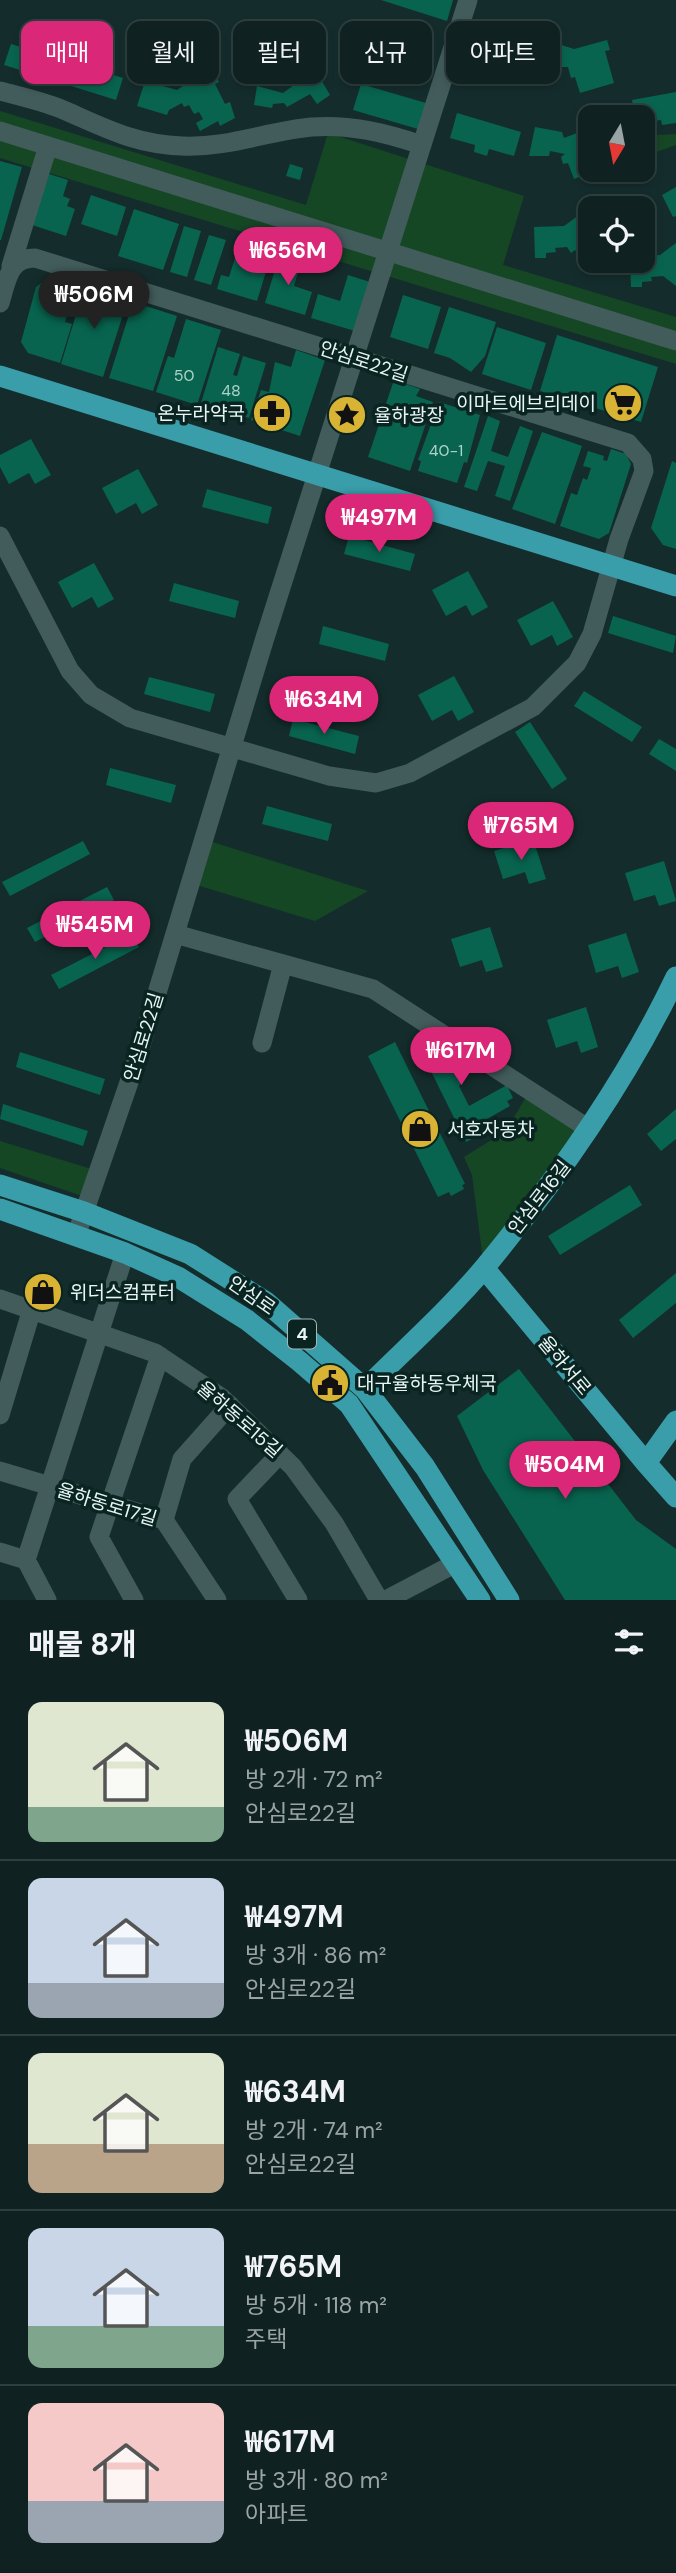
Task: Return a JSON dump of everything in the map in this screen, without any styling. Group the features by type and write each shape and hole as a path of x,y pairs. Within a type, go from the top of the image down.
{"main road":[{"path":"0,376 676,586"},
{"name":"안심로16길","path":"365,1389 484,1268 566,1164 614,1092 676,977"},
{"name":"안심로","path":"0,1185 84,1212 190,1254 266,1302 365,1389 425,1467 509,1600"},
{"name":"안심로","path":"0,1209 125,1253 178,1277 247,1320 349,1404 480,1600"},
{"name":"율하서로","path":"484,1268 676,1497"},
{"path":"646,1463 676,1421"}],"street":[{"name":"안심로22길","path":"76,1236 136,1062 231,747 468,0"},
{"path":"0,91 65,110 110,133 161,145 222,145 286,131 337,126 385,134 422,145"},
{"path":"0,131 676,341"},
{"path":"0,303 48,146"},
{"name":"안심로22길","path":"0,536 70,671 91,695 130,718 341,778 376,783 410,773 533,707 577,663 592,634 610,566 644,471 642,459 628,443 35,258 22,258 11,267"},
{"path":"175,934 373,989 590,1129"},
{"path":"262,1043 283,964"},
{"path":"47,1600 26,1560 125,1253"},
{"name":"율하동로15길","path":"0,1299 99,1331 160,1356 229,1405 293,1466 334,1523 379,1600"},
{"path":"0,1415 32,1309"},
{"path":"134,1600 99,1536 160,1356"},
{"path":"164,1520 182,1459 229,1405"},
{"path":"281,1454 237,1499 298,1600"},
{"name":"율하동로17길","path":"0,1471 164,1520 218,1600"},
{"path":"0,1552 26,1560"},
{"path":"386,1600 456,1563"}],"green space":[{"path":"0,111 306,205 328,133 524,196 503,265 676,317 676,364 0,158"},
{"path":"676,134 676,145 655,152 655,135"},
{"path":"203,839 368,891 315,921 190,883"},
{"path":"530,1090 589,1129 484,1268 472,1175 464,1157 506,1131"},
{"path":"0,1141 98,1171 88,1198 0,1168"}],"building":[{"path":"381,0 453,0 447,21"},
{"path":"607,40 610,50 605,51 614,83 580,93 575,77 571,78 568,67 562,67 561,71 560,45 574,49"},
{"path":"11,44 21,47 21,70 4,65"},
{"path":"113,75 123,78 116,100 65,84 113,84"},
{"path":"144,84 177,90 186,84 215,84 225,104 230,102 235,118 220,126 218,121 200,131 196,123 203,119 199,112 194,114 189,105 184,107 182,103 169,110 167,115 137,106"},
{"path":"324,84 330,95 317,104 310,94 287,107 284,103 273,104 272,108 254,105 257,86 283,93 294,85"},
{"path":"361,84 426,103 418,129 353,110"},
{"path":"676,92 676,123 662,125 661,120 655,121 655,105 633,105 632,100"},
{"path":"457,113 521,132 514,156 489,149 487,156 474,152 475,145 450,138"},
{"path":"535,127 562,132 564,138 578,133 578,178 574,179 568,163 563,164 561,157 565,154 550,151 549,156 529,156"},
{"path":"0,161 22,167 1,240 0,240"},
{"path":"290,164 303,168 300,180 286,176"},
{"path":"49,174 68,180 63,196 70,199 67,206 75,209 66,236 32,225"},
{"path":"676,187 676,216 673,217 662,195"},
{"path":"91,195 126,207 117,236 81,224"},
{"path":"134,209 179,224 163,270 118,256"},
{"path":"578,216 578,254 575,250 571,253 567,247 555,248 556,252 546,253 546,258 535,258 534,227 564,226"},
{"path":"184,226 201,231 187,277 170,272"},
{"path":"209,235 226,240 211,285 194,280"},
{"path":"241,239 273,249 257,301 217,289 221,275 229,277"},
{"path":"676,243 676,286 663,276 651,277 652,281 642,282 642,287 631,287 630,273 655,273 655,255 660,255"},
{"path":"280,253 302,259 294,286 312,292 305,315 265,303"},
{"path":"52,275 69,280 64,294 72,297 65,322 72,324 60,363 28,353 21,342 36,287"},
{"path":"348,275 370,282 355,331 311,318 318,294 340,301"},
{"path":"85,285 128,299 103,377 61,364"},
{"path":"403,295 441,307 428,349 390,337"},
{"path":"133,302 177,316 153,391 109,378"},
{"path":"449,307 496,322 485,356 471,372 450,358 434,353"},
{"path":"186,319 221,330 197,405 156,392 168,356 174,358"},
{"path":"497,327 546,343 531,390 482,374"},
{"path":"557,335 658,367 641,422 540,391"},
{"path":"218,347 240,354 233,375 237,376 243,356 266,363 249,418 201,403"},
{"path":"296,350 325,360 300,436 251,420 261,390 269,392 275,362 291,367"},
{"path":"394,380 420,389 416,396 433,402 410,471 368,457"},
{"path":"439,402 480,415 467,463 464,462 457,483 418,471 421,461 418,460"},
{"path":"488,416 500,421 491,451 508,457 520,426 533,431 510,501 495,496 505,466 488,461 477,491 464,487"},
{"path":"542,432 582,446 555,524 512,509"},
{"path":"31,439 51,475 35,484 29,473 9,484 0,467 0,455"},
{"path":"611,449 626,454 631,464 609,533 599,539 560,526 571,493 577,495 583,478 587,480 591,468 583,466 588,451 604,456 603,460 607,461"},
{"path":"672,461 676,463 676,549 663,545 651,528"},
{"path":"138,469 158,505 142,514 136,503 116,514 102,488"},
{"path":"207,489 272,507 268,524 202,507"},
{"path":"349,536 415,554 410,571 344,554"},
{"path":"94,563 114,599 98,608 92,597 72,608 58,582"},
{"path":"468,571 488,607 472,616 466,605 446,616 432,590"},
{"path":"174,583 239,601 235,618 169,601"},
{"path":"553,601 573,637 557,646 552,635 531,646 517,620"},
{"path":"613,616 676,636 673,653 608,633"},
{"path":"323,626 389,644 385,661 319,644"},
{"path":"454,676 474,712 458,721 452,710 432,721 418,695"},
{"path":"149,677 215,694 210,712 144,694"},
{"path":"584,691 642,727 632,742 574,706"},
{"path":"293,719 359,736 355,754 289,736"},
{"path":"530,722 567,779 552,789 515,732"},
{"path":"659,739 676,749 676,771 649,754"},
{"path":"110,768 176,785 171,803 106,785"},
{"path":"267,806 332,824 328,841 262,824"},
{"path":"533,839 546,879 529,884 525,872 503,879 494,851"},
{"path":"83,841 90,854 10,896 2,882"},
{"path":"664,861 676,901 659,906 655,895 634,901 625,873"},
{"path":"107,887 114,900 35,942 27,928"},
{"path":"490,927 503,967 486,972 482,960 460,967 451,939"},
{"path":"626,933 639,972 622,978 618,966 596,973 588,945"},
{"path":"131,934 139,947 59,989 51,975"},
{"path":"586,1007 598,1047 581,1053 577,1041 556,1048 547,1020"},
{"path":"428,1032 432,1041 436,1034 450,1043 441,1057 447,1071 461,1051 476,1062 459,1086 469,1106 507,1085 513,1098 507,1101 510,1106 478,1124 483,1133 466,1142 415,1039"},
{"path":"395,1042 465,1184 462,1185 464,1189 451,1196 449,1192 438,1197 368,1056"},
{"path":"20,1052 105,1079 100,1095 16,1067"},
{"path":"3,1104 88,1131 83,1146 0,1119"},
{"path":"676,1109 676,1139 661,1151 647,1134"},
{"path":"630,1185 642,1205 560,1255 548,1236"},
{"path":"676,1273 676,1303 633,1338 619,1320"},
{"path":"519,1369 636,1520 676,1549 676,1600 565,1600 483,1470 457,1416"}],"place":[{"name":"이마트에브리데이","path":"623,403"},
{"name":"온누라약국","path":"272,413"},
{"name":"율하광장","path":"347,415"},
{"name":"서호자동차","path":"420,1129"},
{"name":"위더스컴퓨터","path":"43,1292"},
{"name":"대구율하동우체국","path":"330,1383"}]}
